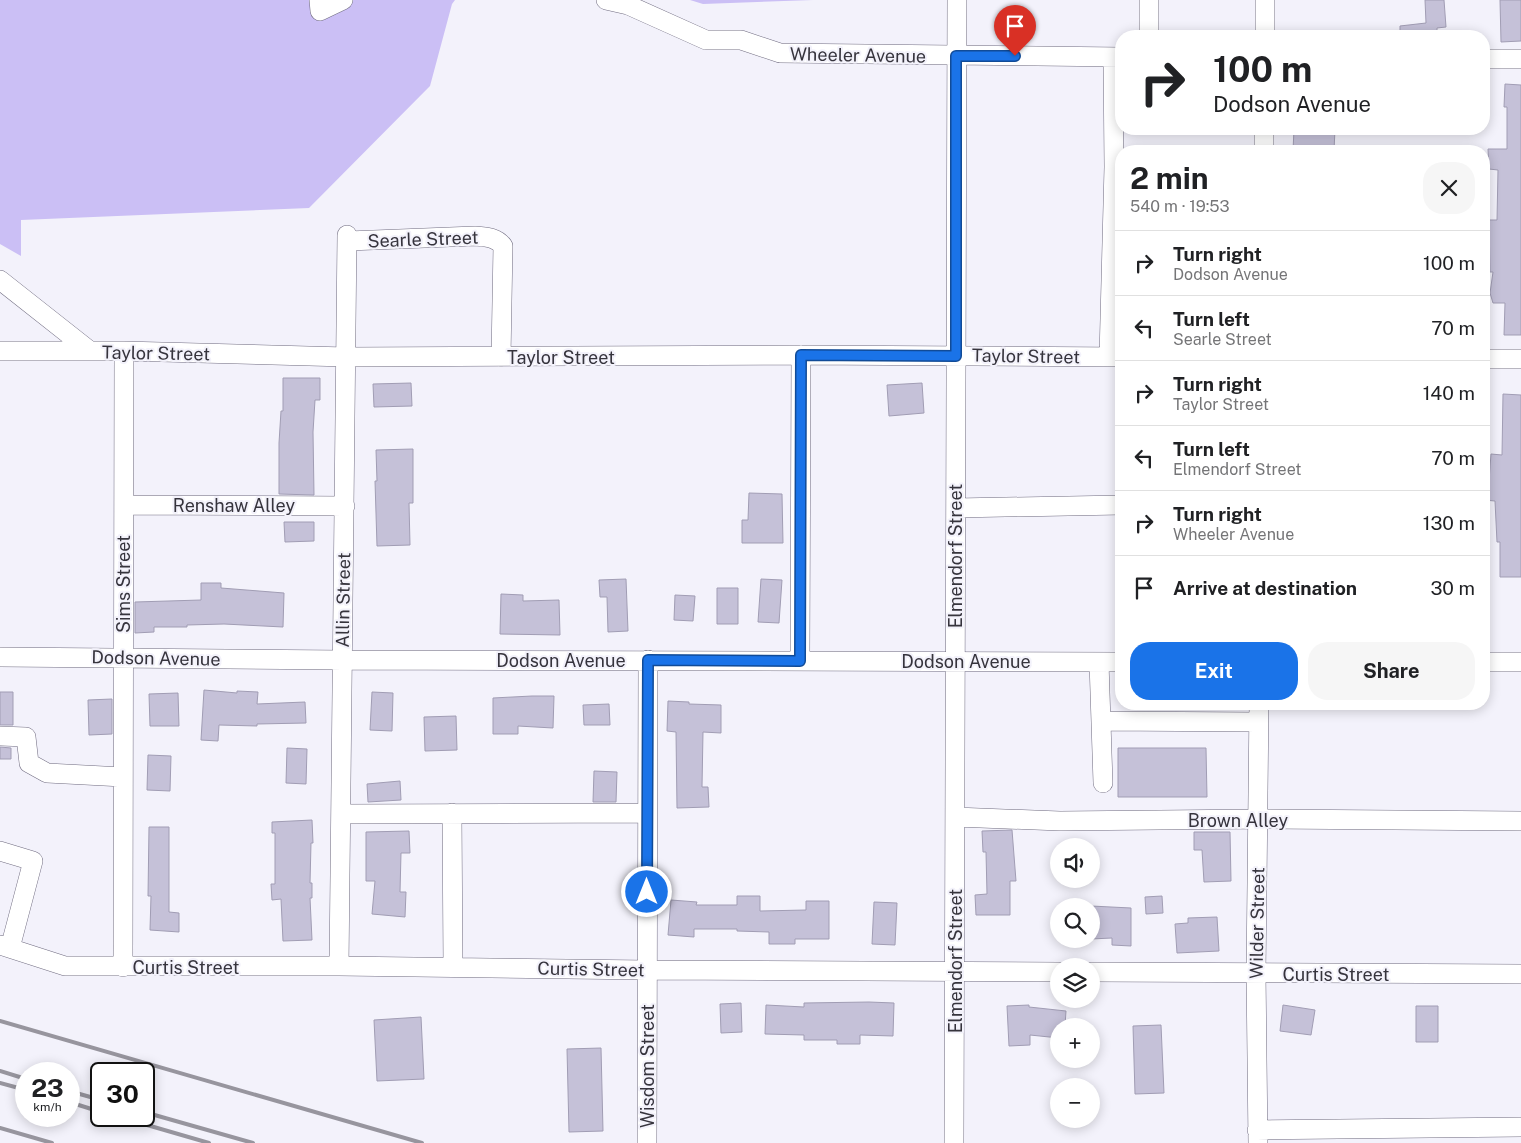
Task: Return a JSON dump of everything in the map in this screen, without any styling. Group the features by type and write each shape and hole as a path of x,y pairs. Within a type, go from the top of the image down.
{"street":[{"path":"319,0 320,12 343,0"},
{"name":"Wheeler Avenue","path":"606,0 628,5 706,40 741,40 780,53 1115,57"},
{"name":"Elmendorf Street","path":"954,1143 957,0"},
{"path":"1149,0 1149,30"},
{"path":"1265,0 1265,30"},
{"path":"1490,59 1521,59"},
{"path":"1115,130 1115,357"},
{"name":"Searle Street","path":"348,238 475,236 491,237 499,240 503,246 501,358"},
{"name":"Allin Street","path":"339,966 348,238"},
{"path":"0,280 90,351"},
{"name":"Taylor Street","path":"0,351 124,351 346,357 501,358 801,355 1115,357"},
{"name":"Sims Street","path":"123,967 124,351"},
{"path":"800,661 801,355"},
{"path":"1490,359 1521,359"},
{"name":"Renshaw Alley","path":"124,505 344,506"},
{"path":"956,508 1115,506"},
{"name":"Dodson Avenue","path":"0,656 343,660 1115,662"},
{"name":"Wisdom Street","path":"647,1143 648,660"},
{"path":"1099,662 1103,782"},
{"path":"1490,662 1521,662"},
{"path":"1101,721 1258,713"},
{"name":"Wilder Street","path":"1257,1136 1258,713"},
{"path":"0,736 26,737 29,762 47,773 123,777"},
{"path":"452,813 453,967"},
{"path":"341,814 648,813"},
{"name":"Brown Alley","path":"955,817 1060,821 1258,819 1521,820"},
{"path":"0,852 33,861 5,946"},
{"name":"Curtis Street","path":"5,946 65,966 339,966 1050,972"},
{"name":"Curtis Street","path":"1100,972 1521,974"},
{"path":"1257,1136 1521,1127"}],"shaded area":[{"path":"0,0 455,0 452,4 430,86 309,208 21,220 21,256 0,244"},
{"path":"690,0 813,0 703,4"}],"building":[{"path":"1425,0 1444,0 1446,27 1437,28 1437,30 1400,30 1400,26 1426,23"},
{"path":"1500,0 1521,0 1521,41 1501,42"},
{"path":"1505,84 1521,85 1521,335 1504,335 1505,303 1493,303 1490,293 1493,272 1490,272 1490,220 1497,220 1498,170 1490,169 1490,149 1507,149 1507,107 1504,107"},
{"path":"1294,135 1335,135 1334,145 1293,145"},
{"path":"283,378 320,378 320,400 315,400 313,432 314,495 279,494 279,443 281,411 283,411"},
{"path":"411,383 412,406 374,407 373,384"},
{"path":"922,383 924,413 889,416 887,385"},
{"path":"1503,394 1521,395 1521,577 1500,577 1500,542 1497,542 1495,501 1490,501 1490,468 1491,454 1502,455"},
{"path":"413,449 413,503 409,503 410,545 377,546 376,450"},
{"path":"749,493 782,494 783,543 742,543 742,520 748,520"},
{"path":"284,522 314,522 314,541 285,542"},
{"path":"626,579 628,631 608,632 607,597 600,597 599,580"},
{"path":"761,579 782,580 779,623 758,622"},
{"path":"201,583 221,583 221,588 284,593 283,627 224,624 187,625 187,627 154,627 154,632 135,633 135,602 201,600"},
{"path":"717,588 738,588 738,624 717,624"},
{"path":"501,594 523,595 523,601 559,600 560,635 500,634"},
{"path":"675,595 695,596 693,621 674,620"},
{"path":"204,690 237,693 237,691 258,692 257,704 305,702 306,723 257,724 257,726 219,725 218,741 201,740"},
{"path":"0,692 13,692 13,725 0,725"},
{"path":"372,692 393,693 392,731 370,730"},
{"path":"178,693 179,726 150,726 149,694"},
{"path":"554,696 553,728 518,726 518,734 493,734 493,698"},
{"path":"112,699 112,734 89,735 88,700"},
{"path":"668,701 721,705 721,733 703,732 702,787 708,787 709,807 677,808 676,732 667,731"},
{"path":"609,704 610,725 584,725 583,705"},
{"path":"456,716 457,750 425,751 424,717"},
{"path":"0,747 11,748 11,759 0,759"},
{"path":"287,748 307,749 306,784 286,783"},
{"path":"1118,748 1206,748 1207,797 1118,797"},
{"path":"148,755 171,756 170,791 147,790"},
{"path":"594,771 617,772 616,802 593,802"},
{"path":"400,781 401,800 368,802 367,784"},
{"path":"312,820 313,843 311,843 310,883 312,883 312,898 310,898 312,940 283,941 281,899 272,900 271,884 275,884 275,833 272,833 272,822"},
{"path":"149,827 169,827 169,912 179,913 179,932 150,930 151,896 148,896"},
{"path":"1012,830 1016,881 1010,881 1010,915 976,915 975,895 987,894 986,852 983,852 982,831"},
{"path":"409,831 410,853 401,853 400,892 406,892 405,917 372,914 375,881 366,881 366,832"},
{"path":"1194,832 1230,832 1231,881 1204,882 1202,850 1194,850"},
{"path":"737,896 760,896 760,911 806,910 806,901 829,901 829,939 795,939 795,944 769,944 769,932 737,931 737,929 694,929 694,937 668,935 671,900 697,902 696,905 737,905"},
{"path":"1162,896 1163,913 1146,914 1145,897"},
{"path":"874,902 897,903 895,945 872,944"},
{"path":"1100,906 1131,908 1131,946 1112,945 1112,938 1100,939"},
{"path":"1217,917 1219,951 1177,953 1175,924 1188,923 1188,918"},
{"path":"741,1003 742,1032 721,1033 720,1004"},
{"path":"804,1003 894,1003 893,1036 860,1035 860,1044 837,1044 837,1040 804,1040 804,1035 765,1034 766,1005 804,1007"},
{"path":"1029,1005 1029,1007 1066,1011 1066,1018 1050,1018 1050,1037 1030,1035 1030,1045 1009,1046 1007,1006"},
{"path":"1283,1005 1315,1010 1311,1035 1280,1031"},
{"path":"1416,1006 1438,1006 1438,1042 1416,1042"},
{"path":"421,1017 424,1079 377,1081 374,1020"},
{"path":"1161,1025 1164,1093 1135,1094 1133,1026"},
{"path":"601,1048 603,1131 569,1132 567,1049"}],"railway":[{"path":"0,1021 422,1143"},
{"path":"0,1071 15,1076"},
{"path":"0,1083 15,1087"},
{"path":"80,1094 90,1097"},
{"path":"80,1105 90,1109"},
{"path":"155,1115 253,1143"},
{"path":"154,1127 209,1143"},
{"path":"0,1128 52,1143"}],"route":[{"path":"647,892 648,660 800,661 801,355 956,356 956,56 1015,56"}]}
